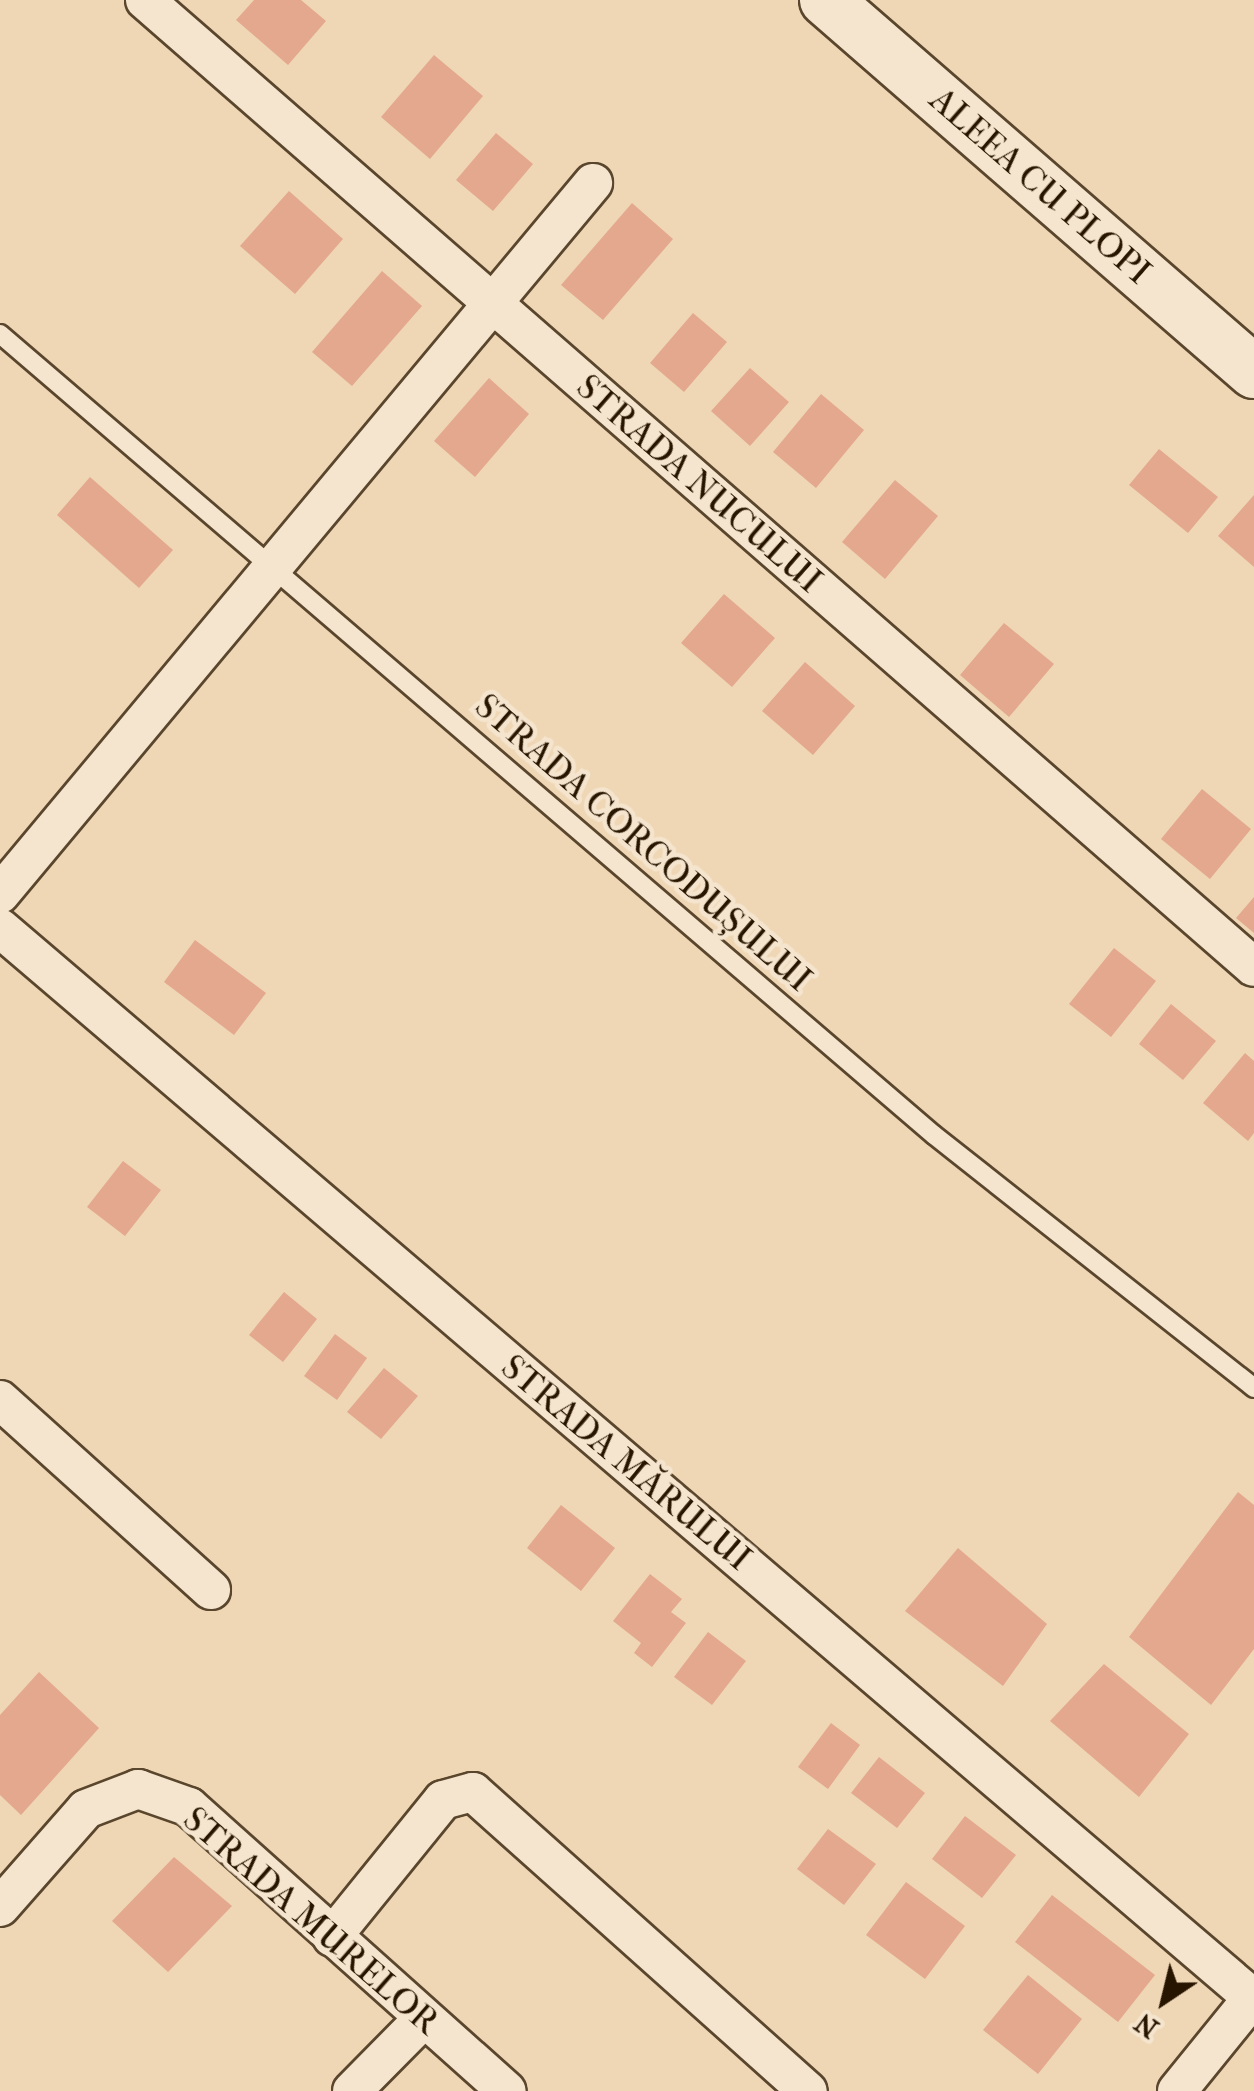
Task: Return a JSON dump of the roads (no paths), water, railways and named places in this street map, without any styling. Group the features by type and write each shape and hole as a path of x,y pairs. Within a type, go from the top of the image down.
{"street":[{"name":"STRADA NUCULUI","path":"145,0 1254,967"},
{"name":"ALEEA CU PLOPI","path":"826,0 1254,372"},
{"path":"0,894 593,183"},
{"name":"STRADA MĂRULUI","path":"0,928 1254,1997"},
{"path":"0,1400 211,1590"},
{"name":"STRADA MURELOR","path":"6,1888 86,1809 138,1788 190,1806 422,2020 507,2091"},
{"path":"332,1938 443,1800 473,1792 808,2091"},
{"path":"1178,2091 1254,1997"},
{"path":"352,2091 422,2020"}],"lane":[{"name":"STRADA CORCODUȘULUI","path":"0,334 934,1135 1254,1388"}]}
